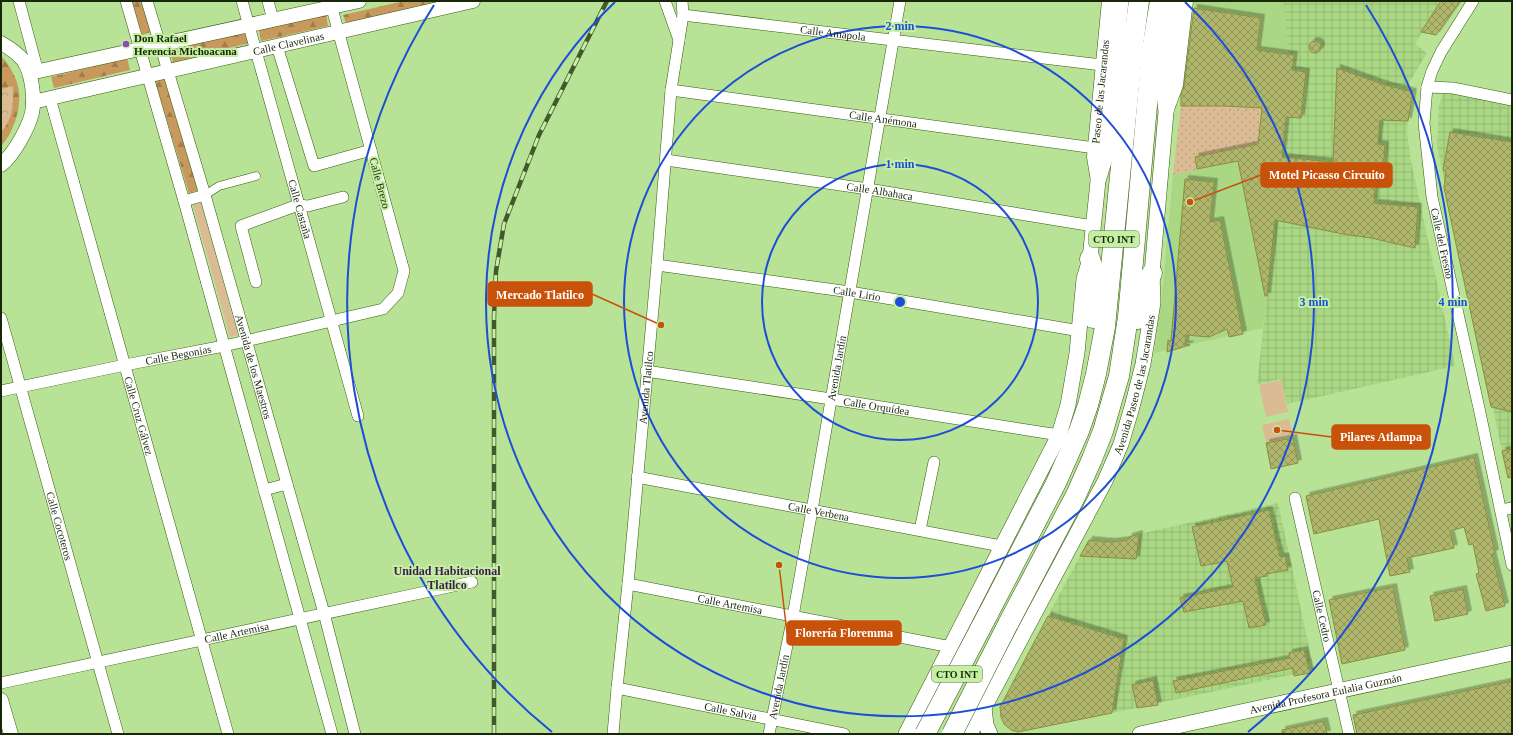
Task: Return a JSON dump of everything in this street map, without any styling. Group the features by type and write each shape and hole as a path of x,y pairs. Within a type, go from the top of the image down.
{"highway":[{"name":"CTO INT","path":"925,734 1052,490 1079,431 1088,405 1101,351 1133,44 1139,1"},
{"name":"CTO INT","path":"952,734 1076,494 1103,431 1119,376 1124,351 1152,50 1160,1"},
{"path":"1090,259 1095,277 1093,325 1101,351"},
{"path":"1124,351 1136,331 1142,297 1152,274"}],"main road":[{"name":"CTO INT","path":"906,734 1059,435 1068,405 1080,331 1084,279 1090,259 1100,153 1121,1"},
{"name":"Avenida Paseo de las Jacarandas","path":"970,734 1105,481 1121,444 1132,407 1143,364 1153,302 1152,274 1166,112 1163,85 1175,1"},
{"path":"962,624 1015,651"},
{"name":"Avenida Profesora Eulalia Guzmán","path":"1140,734 1512,653"},
{"path":"984,708 986,725 990,734"}],"street":[{"path":"1,165 20,141 32,114 34,73 19,1"},
{"name":"Avenida de los Maestros","path":"126,1 184,201 332,734"},
{"name":"Avenida de los Maestros","path":"148,1 324,613 355,734"},
{"name":"Calle Castaña","path":"242,1 358,416"},
{"path":"268,1 273,20"},
{"path":"34,73 140,48 273,20 331,4 359,1"},
{"name":"Calle Clavelinas","path":"33,102 473,1"},
{"name":"Avenida Tlatilco","path":"665,1 679,41"},
{"name":"Avenida Tlatilco","path":"613,734 616,688 628,584 646,371 657,265 671,90 683,15 682,1"},
{"name":"Avenida Jardín","path":"769,734 793,616 812,510 900,1"},
{"name":"Paseo de las Jacarandas","path":"1100,153 1102,65 1109,1"},
{"path":"1166,112 1176,85 1186,1"},
{"name":"Calle del Fresno","path":"1473,1 1441,52 1432,71 1427,87 1424,123 1432,197 1506,509 1512,565"},
{"name":"Calle Brezo","path":"331,4 404,271 398,293 384,309 332,320"},
{"name":"Calle Amapola","path":"683,15 1102,65"},
{"path":"1,43 23,60 34,73"},
{"path":"277,46 314,166 371,150"},
{"path":"1427,87 1453,88 1512,100"},
{"name":"Calle Anémona","path":"671,90 880,118 1100,153"},
{"name":"Calle Cruz Gálvez","path":"50,98 228,734"},
{"name":"Calle Albahaca","path":"666,160 868,189 1093,226"},
{"path":"184,201 205,195 219,186 256,176"},
{"path":"256,282 241,226 298,205 308,206 343,197"},
{"name":"Calle Lirio","path":"657,265 850,292 1080,331"},
{"name":"Calle Cocoteros","path":"1,318 118,734"},
{"name":"Calle Begonias","path":"1,391 224,346 332,320"},
{"name":"Calle Orquídea","path":"646,371 1059,435"},
{"path":"920,530 934,462"},
{"name":"Calle Verbena","path":"637,477 1001,546"},
{"path":"264,490 287,484"},
{"name":"Calle Cedro","path":"1295,498 1349,734"},
{"name":"Calle Artemisa","path":"1,683 472,582"},
{"name":"Calle Artemisa","path":"628,584 951,647"},
{"name":"Calle Salvia","path":"616,688 844,734"},
{"path":"1,700 11,734"}],"shaded area":[{"path":"1195,1 1284,1 1288,54 1187,41"},
{"path":"1284,1 1457,1 1437,7 1415,44 1427,53 1406,88 1413,90 1408,111 1407,133 1411,161 1455,366 1287,404 1281,379 1257,384 1294,55 1288,54"},
{"path":"1444,90 1512,104 1512,449 1502,451 1437,146 1439,106"},
{"path":"1283,150 1263,328 1154,353 1163,286 1173,175"},
{"path":"1278,503 1314,670 1112,713 1123,640 1048,616 1080,556 1135,558 1139,534"}],"green space":[{"path":"132,1 142,1 151,32 142,35"},
{"path":"404,1 448,1 346,23 343,15"},
{"path":"326,14 328,26 261,41 259,30"},
{"path":"247,32 249,43 173,62 170,50"},
{"path":"1,56 15,78 18,87 19,106 9,135 1,146"},
{"path":"127,58 130,70 54,88 51,77"},
{"path":"164,78 199,190 189,193 155,81"},
{"path":"13,86 11,116 1,134 1,89"},
{"path":"1181,106 1223,106 1287,110 1283,150 1173,175"},
{"path":"201,203 238,335 230,337 193,205"},
{"path":"1281,380 1288,412 1266,417 1259,385"},
{"path":"1289,419 1293,436 1266,442 1262,425"}],"building":[{"path":"1441,1 1460,1 1436,35 1421,32"},
{"path":"1194,8 1261,18 1257,50 1294,55 1292,70 1306,72 1301,118 1286,117 1282,157 1333,162 1337,68 1385,85 1413,92 1408,121 1380,120 1378,144 1385,145 1382,186 1375,185 1374,203 1418,207 1415,248 1275,220 1267,296 1265,296 1238,161 1197,169 1195,157 1258,144 1262,108 1181,106 1181,95 1184,86"},
{"path":"1317,41 1320,42 1320,52 1313,53 1310,52 1309,45 1310,42"},
{"path":"1450,132 1512,142 1512,412 1491,407 1444,188 1446,171 1443,170"},
{"path":"1185,179 1214,182 1210,222 1220,220 1243,334 1229,337 1227,329 1209,337 1186,335 1185,344 1190,345 1167,352 1168,340 1171,341"},
{"path":"1293,438 1298,463 1271,469 1266,443"},
{"path":"1512,449 1512,477 1508,478 1502,451"},
{"path":"1474,457 1495,553 1492,554 1505,606 1486,611 1476,574 1479,573 1473,544 1469,545 1464,527 1450,531 1454,548 1407,558 1410,572 1390,576 1379,519 1314,534 1306,496"},
{"path":"1269,510 1280,557 1285,556 1288,570 1266,574 1267,576 1255,578 1266,625 1249,628 1243,601 1184,612 1180,598 1233,587 1227,561 1201,566 1192,527"},
{"path":"1139,534 1136,559 1080,556 1089,540 1111,542 1128,540 1129,537"},
{"path":"1393,587 1405,650 1342,664 1329,600"},
{"path":"1463,589 1468,614 1435,621 1430,596"},
{"path":"1048,616 1124,639 1112,713 1018,732 1011,730 1004,724 1001,717 1000,707"},
{"path":"1304,650 1310,673 1294,676 1293,668 1176,693 1173,681 1290,658 1289,653"},
{"path":"1153,680 1158,705 1137,708 1132,685"},
{"path":"1512,681 1512,734 1357,734 1353,715"},
{"path":"1324,721 1327,734 1282,734 1282,730"}],"railway":[{"path":"494,734 494,316 496,271 504,224 539,135 607,1"}],"place":[{"name":"Don Rafael Herencia Michoacana","path":"126,44"},
{"name":"Motel Picasso Circuito","path":"1190,202"},
{"name":"Mercado Tlatilco","path":"661,325"},
{"name":"Pilares Atlampa","path":"1277,430"},
{"name":"Florería Floremma","path":"779,565"}],"district":[{"name":"Unidad Habitacional Tlatilco","path":"447,578"}]}
